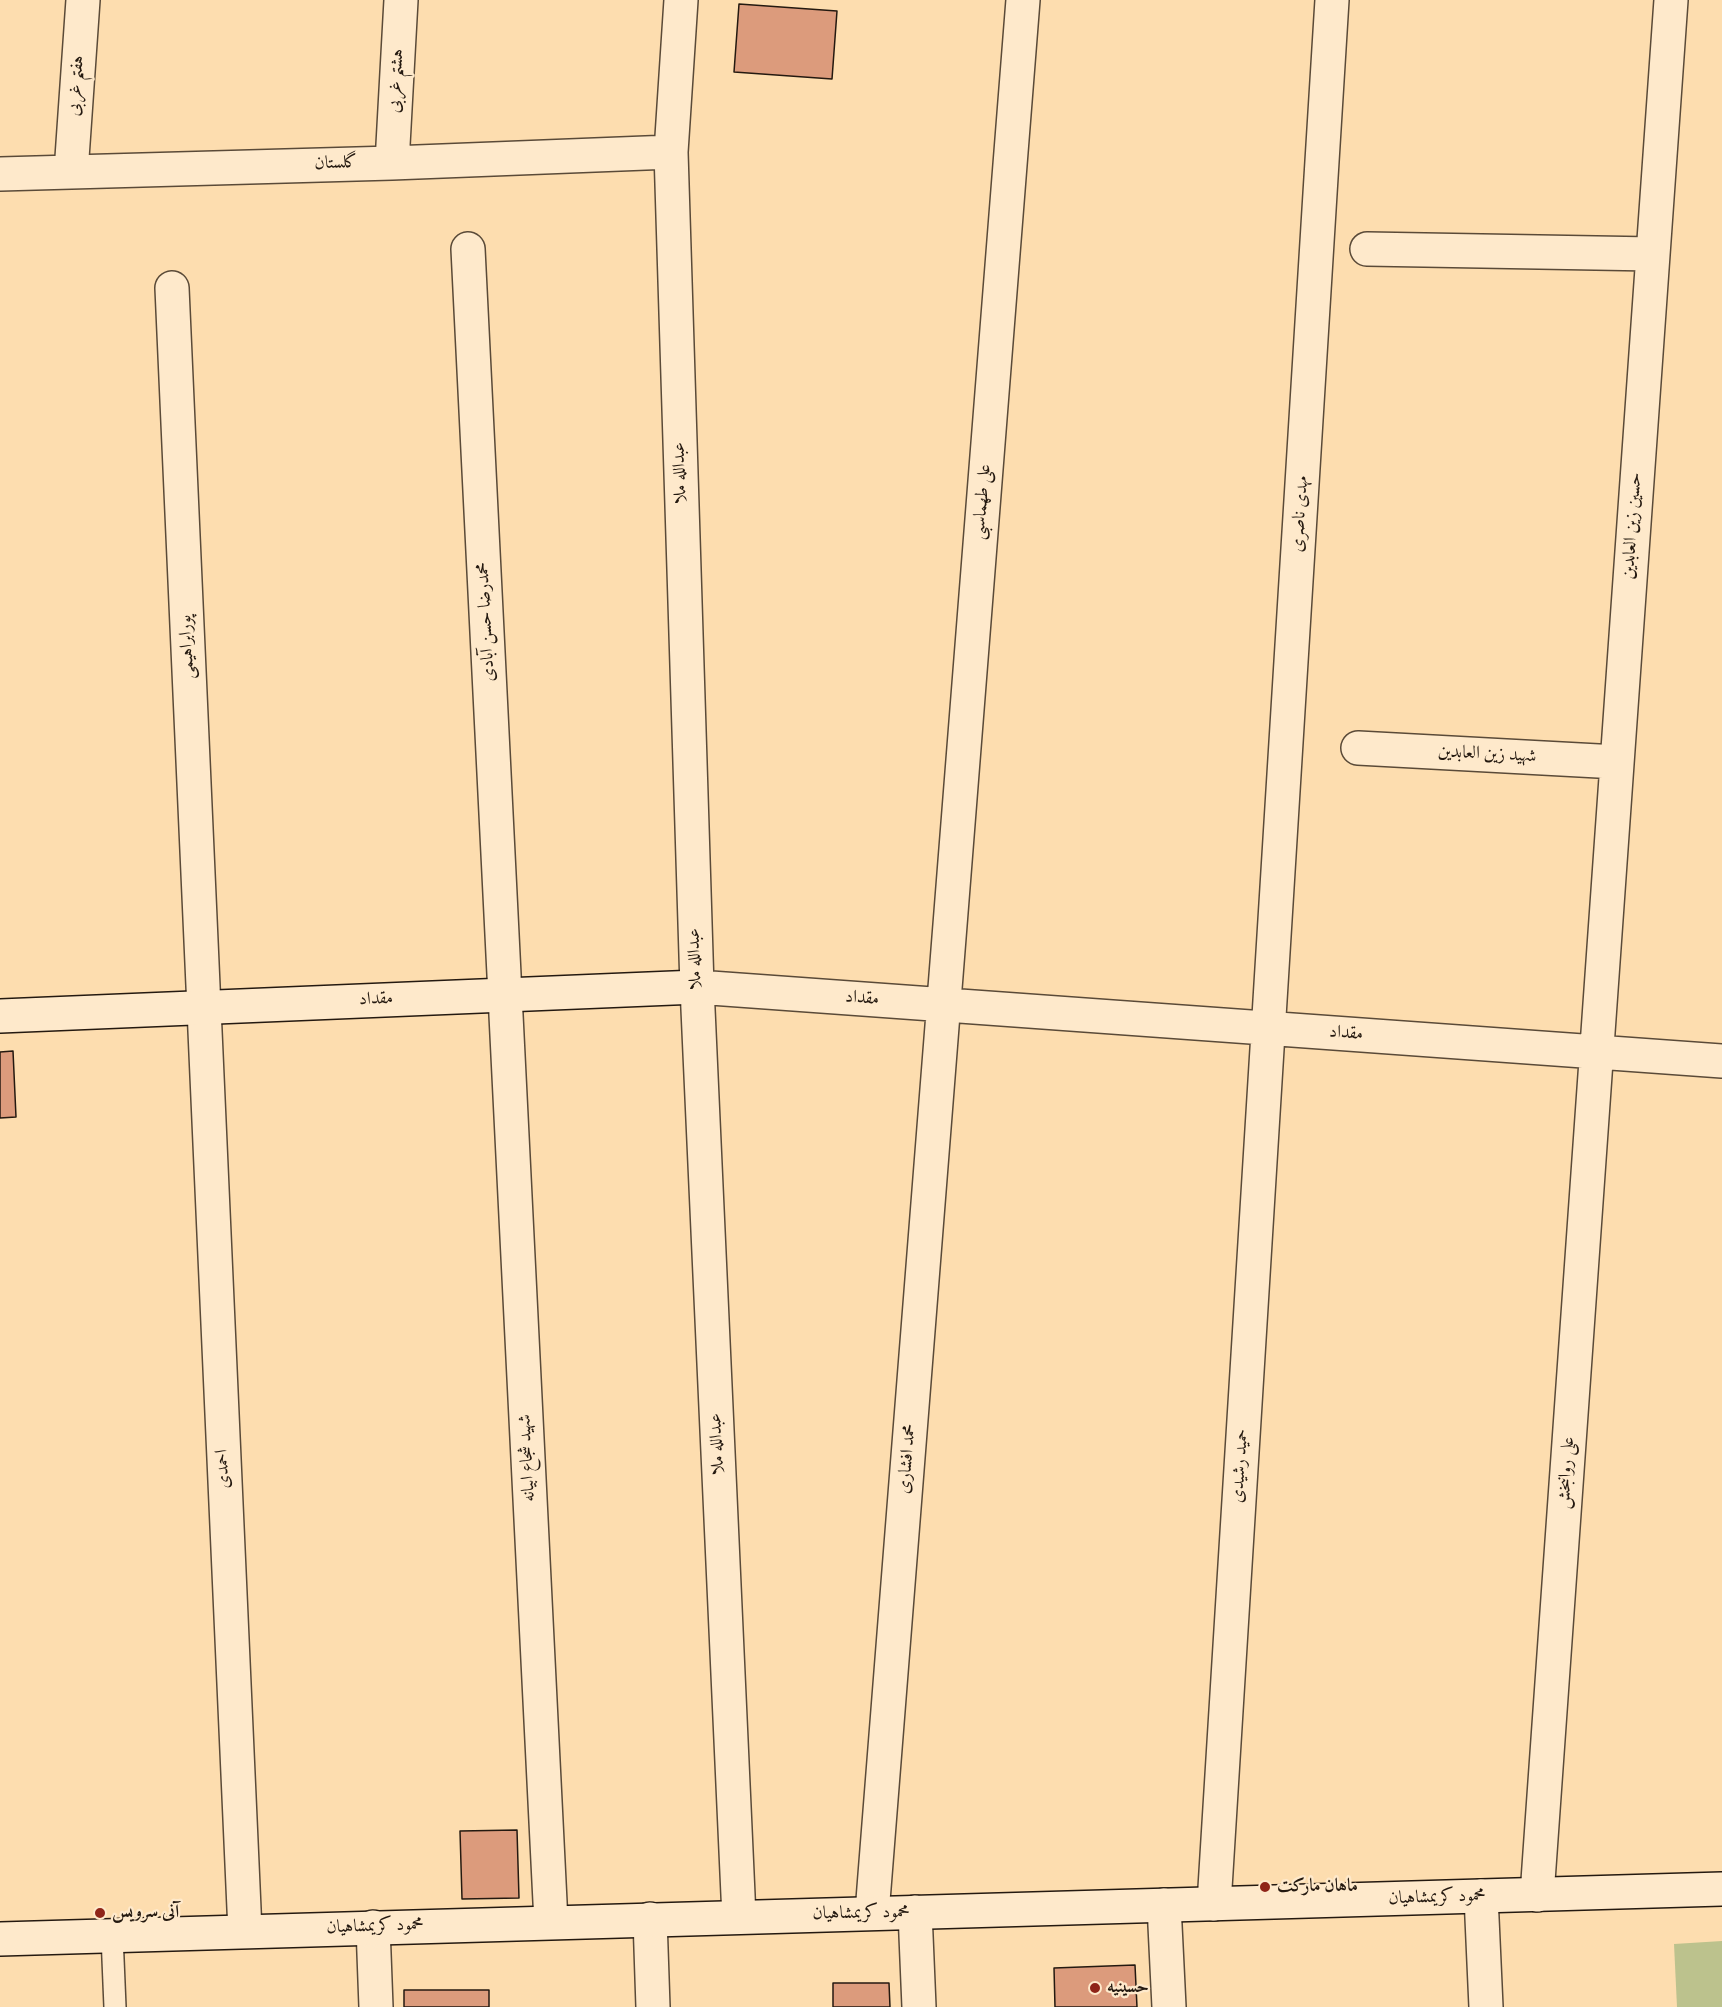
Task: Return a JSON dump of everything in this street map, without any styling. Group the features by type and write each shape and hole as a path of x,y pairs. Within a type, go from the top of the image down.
{"street":[{"name":"هفتم غربی","path":"71,172 83,0"},
{"name":"هشتم غربی","path":"392,163 401,0"},
{"name":"عبدالله ملا","path":"681,0 671,153 697,987 739,1917"},
{"name":"علی طهماسبی","path":"944,1005 1023,0"},
{"name":"مهدی ناصری","path":"1268,1028 1332,0"},
{"name":"حسین زین العابدین","path":"1597,1052 1671,0"},
{"name":"گلستان","path":"0,174 671,153"},
{"name":"محمدرضا حسن آبادی","path":"468,249 505,994"},
{"path":"1368,249 1653,254"},
{"name":"پورابراهیمی","path":"172,288 203,1007"},
{"name":"شهید زین العابدین","path":"1358,748 1617,762"},
{"name":"مقداد","path":"0,1016 697,987 1722,1061"},
{"name":"شهید شجاع ابیانه","path":"505,994 551,1922"},
{"name":"محمد افشاری","path":"872,1913 944,1005"},
{"name":"احمدی","path":"203,1007 245,1931"},
{"name":"حمید رشیدی","path":"1214,1904 1268,1028"},
{"name":"علی روانبخش","path":"1537,1895 1597,1052"},
{"name":"محمود کریمشاهیان","path":"0,1939 1722,1889"},
{"path":"1481,1896 1486,2007"},
{"path":"1164,1905 1169,2007"},
{"path":"915,1912 919,2007"},
{"path":"650,1920 653,2007"},
{"path":"373,1927 376,2007"}],"lane":[{"path":"112,1935 115,2007"}],"green space":[{"path":"1722,1941 1722,2007 1677,2007 1674,1944"}],"building":[{"path":"739,4 837,11 832,79 734,72"},
{"path":"13,1051 16,1117 0,1118 0,1052"},
{"path":"517,1830 519,1898 462,1899 460,1831"},
{"name":"حسینیه","path":"1135,1965 1137,2007 1055,2007 1054,1968"},
{"path":"833,1983 889,1983 890,2007 833,2007"},
{"path":"404,1990 489,1990 489,2007 404,2007"}],"place":[{"name":"ماهان مارکت","path":"1265,1887"},
{"name":"آنی سرویس","path":"100,1913"},
{"name":"حسینیه","path":"1095,1988"}]}
